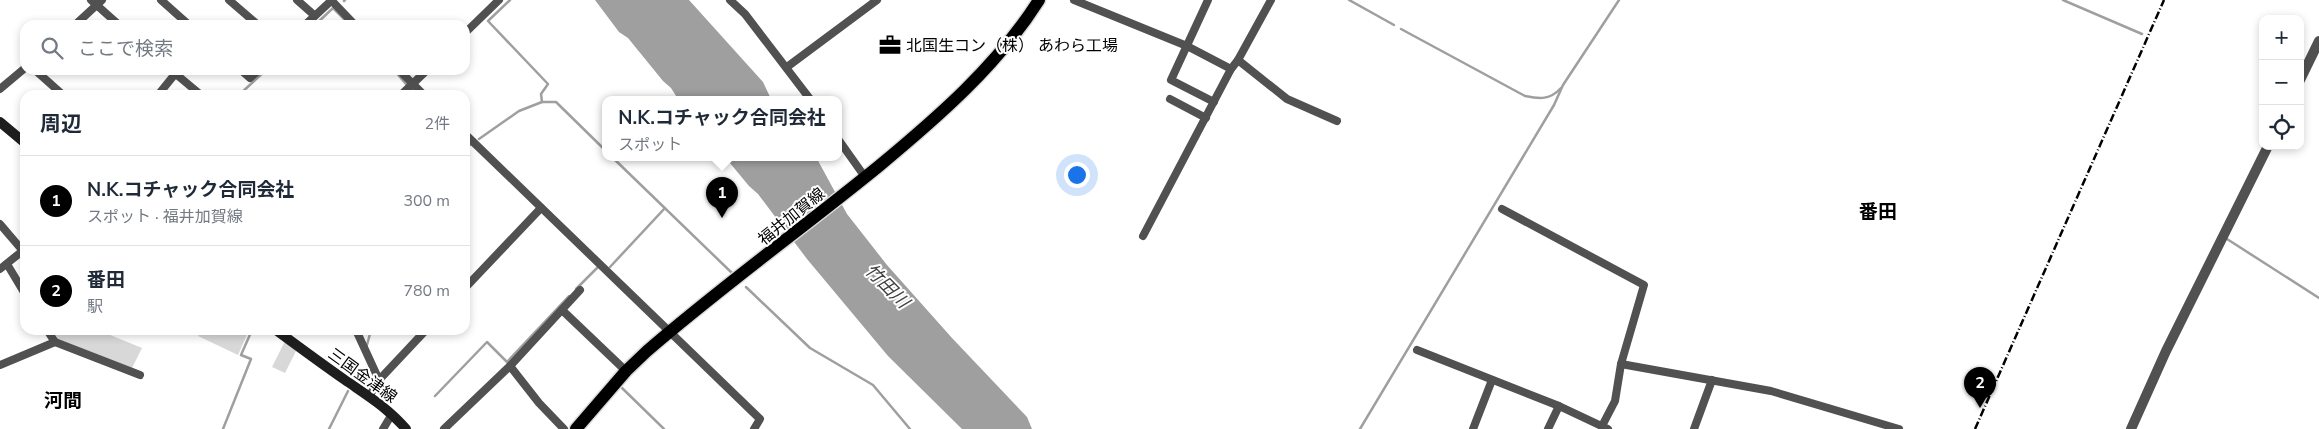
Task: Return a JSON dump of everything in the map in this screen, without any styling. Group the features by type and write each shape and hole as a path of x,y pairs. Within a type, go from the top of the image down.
{"main road":[{"name":"福井加賀線","path":"576,429 626,371 670,331 865,177 963,93 1009,40 1039,0"},
{"path":"0,122 20,139"},
{"name":"三国金津線","path":"289,335 347,381 370,395 406,429"}],"street":[{"path":"161,0 184,20"},
{"path":"229,0 252,20"},
{"path":"296,0 314,16"},
{"path":"310,20 332,0 350,20"},
{"path":"470,28 499,0"},
{"path":"730,0 745,14 808,96"},
{"path":"787,67 877,0"},
{"path":"1074,0 1187,46 1231,69"},
{"path":"1143,236 1231,69 1238,60 1271,0"},
{"path":"1205,1 1171,80 1214,102"},
{"path":"80,20 97,2 114,20"},
{"path":"2304,72 2319,41"},
{"path":"1238,60 1287,99 1337,122"},
{"path":"0,88 20,72"},
{"path":"41,75 57,90"},
{"path":"161,90 171,75"},
{"path":"177,75 195,90"},
{"path":"404,75 419,90"},
{"path":"406,90 422,75"},
{"path":"1170,99 1206,118"},
{"path":"470,139 760,419 754,429"},
{"path":"842,145 865,177"},
{"path":"2131,429 2166,351 2266,150"},
{"path":"470,283 541,208"},
{"path":"1417,350 1559,406 1605,428 1614,401 1621,364 1644,285 1502,209"},
{"path":"0,224 20,246"},
{"path":"20,253 3,267 20,288"},
{"path":"444,429 510,366 580,290"},
{"path":"562,310 626,371"},
{"path":"50,335 55,342 140,375"},
{"path":"358,335 379,380"},
{"path":"370,395 379,380 421,335"},
{"path":"0,365 55,342"},
{"path":"1621,364 1771,391 1899,429"},
{"path":"510,366 539,403 564,429"},
{"path":"1473,429 1492,380"},
{"path":"1694,429 1712,380"},
{"path":"1548,429 1559,406"},
{"path":"383,429 392,414"}],"shaded area":[{"path":"56,335 110,335 142,348 132,368 58,339"},
{"path":"198,335 247,335 238,355"},
{"path":"285,341 296,351 285,373 272,367"}],"water":[{"path":"595,0 689,0 763,82 770,96 676,96 628,38 619,32"},
{"name":"竹田川","path":"728,161 818,161 847,214 887,265 952,338 1027,417 1032,429 962,429 888,356 807,259 758,194"}],"waterway":[{"path":"510,0 488,21 548,84 541,94 542,102 556,102 602,147"},
{"path":"1349,0 1394,25"},
{"path":"1360,429 1554,105 1563,85 1619,0"},
{"path":"2063,0 2142,34"},
{"path":"320,20 333,8 345,20"},
{"path":"1401,29 1525,96 1535,98 1549,97 1561,88"},
{"path":"244,90 261,75"},
{"path":"398,75 406,84"},
{"path":"479,139 519,111 542,102"},
{"path":"616,161 733,274"},
{"path":"610,267 665,208"},
{"path":"2227,239 2319,298"},
{"path":"576,289 597,268"},
{"path":"746,287 810,348 873,385 910,429"},
{"path":"435,396 487,342 507,362 569,296"},
{"path":"223,429 251,359 241,355 250,335"},
{"path":"367,345 370,335"},
{"path":"621,387 664,429"},
{"path":"329,429 348,391"}],"railway":[{"path":"1975,429 2164,0"}],"place":[{"name":"北国生コン（株） あわら工場","path":"890,45"},
{"name":"N.K.コチャック合同会社","path":"722,218"},
{"name":"番田","path":"1980,408"}],"district":[{"name":"番田","path":"1878,211"},
{"name":"河間","path":"63,400"}]}
